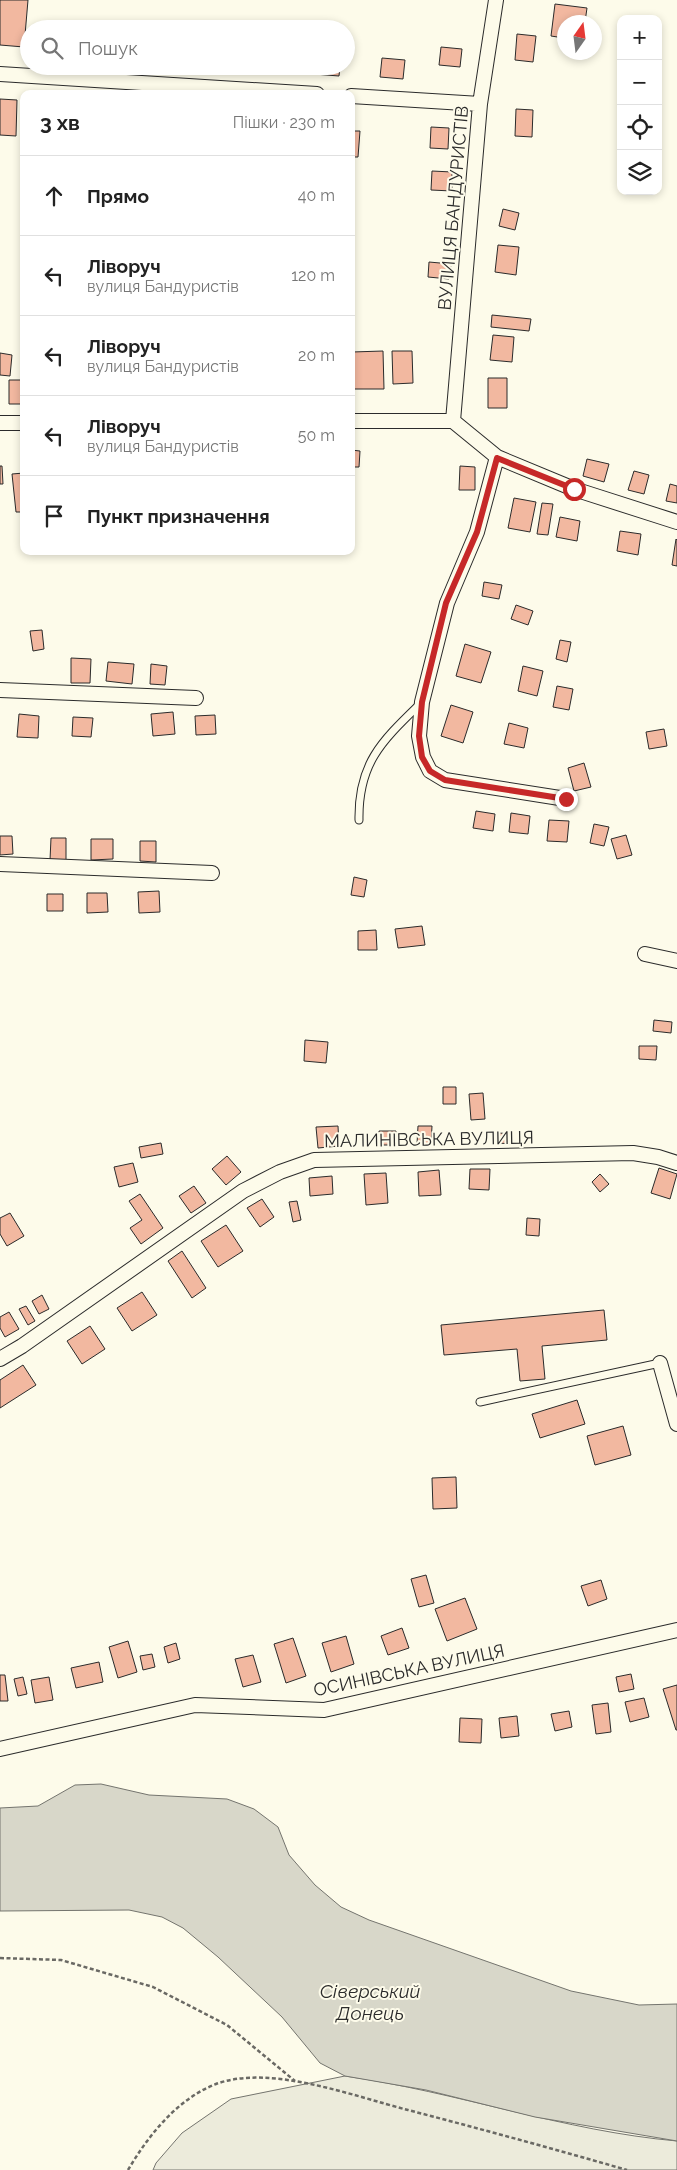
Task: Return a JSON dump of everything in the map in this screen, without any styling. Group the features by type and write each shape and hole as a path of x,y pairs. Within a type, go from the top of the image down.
{"street":[{"name":"ВУЛИЦЯ БАНДУРИСТІВ","path":"453,420 480,104 496,0"},
{"path":"0,74 253,90"},
{"path":"355,96 480,104"},
{"path":"355,421 453,420 497,458 574,489 677,522"},
{"path":"0,424 20,423"},
{"path":"497,458 477,532 446,603 422,702 419,736 422,757 430,771 445,780 470,786 566,799"},
{"path":"0,690 196,698"},
{"path":"0,864 212,872"},
{"path":"645,954 677,961"},
{"name":"МАЛИНІВСЬКА ВУЛИЦЯ","path":"0,1359 243,1191 280,1172 314,1160 633,1153 658,1157 677,1163"},
{"path":"660,1363 677,1424"},
{"name":"ОСИНІВСЬКА ВУЛИЦЯ","path":"0,1749 195,1705 324,1710 677,1630"}],"lane":[{"path":"359,820 359,797 365,773 384,739 422,702"},
{"path":"480,1402 660,1363"}],"path":[{"path":"0,1958 61,1960 153,1987 227,2025 296,2081"},
{"path":"128,2170 141,2148 176,2108 215,2085 251,2076 296,2081 460,2122 627,2170"}],"shaded area":[{"path":"345,2076 387,2083 593,2129 677,2141 677,2170 153,2170 156,2163 182,2133 231,2099"}],"water":[{"name":"Сіверський Донець","path":"101,1784 149,1795 227,1799 254,1809 278,1827 289,1855 315,1885 341,1907 369,1920 571,1991 639,2005 677,2004 677,2141 535,2117 426,2090 345,2076 320,2063 282,2017 218,1957 183,1928 162,1917 129,1910 0,1911 0,1808 38,1806 75,1785"}],"building":[{"path":"0,0 28,0 26,20 20,20 20,47 0,45"},
{"path":"555,4 587,8 586,15 557,15 557,37 551,36"},
{"path":"517,34 536,36 533,62 515,60"},
{"path":"441,47 462,49 460,67 439,65"},
{"path":"382,58 405,60 403,79 380,77"},
{"path":"0,99 17,100 16,136 0,135"},
{"path":"516,109 533,110 532,137 515,136"},
{"path":"431,127 449,128 448,149 430,148"},
{"path":"355,131 360,131 358,157 355,157"},
{"path":"432,171 452,172 452,191 431,190"},
{"path":"503,209 519,213 515,230 499,226"},
{"path":"498,245 519,247 516,275 495,272"},
{"path":"429,262 451,264 449,279 428,277"},
{"path":"492,315 531,319 529,331 491,327"},
{"path":"493,335 514,337 512,362 490,360"},
{"path":"383,351 384,389 355,389 355,352"},
{"path":"392,351 412,351 413,383 393,384"},
{"path":"0,353 12,355 10,376 0,375"},
{"path":"488,378 507,378 507,408 488,408"},
{"path":"9,380 20,380 20,404 9,404"},
{"path":"355,450 360,451 359,467 355,467"},
{"path":"587,459 609,464 604,482 583,476"},
{"path":"0,466 2,466 3,484 0,484"},
{"path":"460,466 475,467 475,490 459,490"},
{"path":"634,471 649,475 644,494 628,490"},
{"path":"20,473 20,512 16,512 12,474"},
{"path":"670,484 677,486 677,503 666,501"},
{"path":"514,498 536,502 530,532 508,528"},
{"path":"542,503 553,504 548,535 537,534"},
{"path":"560,517 580,521 577,541 556,537"},
{"path":"620,531 641,534 638,555 617,551"},
{"path":"677,540 677,566 672,565"},
{"path":"484,582 502,585 499,599 482,596"},
{"path":"516,605 533,611 528,625 511,619"},
{"path":"42,630 44,649 33,651 30,631"},
{"path":"560,640 571,642 567,662 556,659"},
{"path":"465,644 491,652 481,683 456,676"},
{"path":"71,658 91,659 90,683 71,683"},
{"path":"108,662 134,664 132,684 106,681"},
{"path":"151,664 167,666 165,685 150,684"},
{"path":"523,666 543,671 537,696 518,691"},
{"path":"557,686 573,689 569,710 553,707"},
{"path":"451,705 473,712 463,743 441,736"},
{"path":"173,712 175,734 153,736 151,714"},
{"path":"19,714 39,716 38,738 17,737"},
{"path":"215,715 216,734 196,735 195,716"},
{"path":"73,717 93,718 91,737 72,736"},
{"path":"509,723 528,728 524,748 504,744"},
{"path":"664,729 667,746 649,749 646,732"},
{"path":"584,763 591,787 574,791 568,768"},
{"path":"476,811 495,814 493,831 473,828"},
{"path":"511,813 530,816 528,834 509,832"},
{"path":"549,820 569,821 567,842 547,841"},
{"path":"594,824 609,827 604,846 590,843"},
{"path":"626,835 632,855 617,859 611,839"},
{"path":"0,836 12,836 13,854 0,855"},
{"path":"51,838 66,838 66,860 50,860"},
{"path":"91,839 113,839 113,859 91,860"},
{"path":"140,841 156,841 156,862 140,861"},
{"path":"354,877 367,880 364,897 351,895"},
{"path":"159,891 160,912 139,913 138,892"},
{"path":"87,893 107,893 108,912 87,913"},
{"path":"47,894 63,894 63,911 47,911"},
{"path":"422,926 425,945 398,948 395,929"},
{"path":"376,930 377,950 358,950 358,931"},
{"path":"654,1020 672,1022 671,1033 653,1031"},
{"path":"305,1040 328,1042 326,1063 304,1061"},
{"path":"639,1046 657,1046 656,1060 639,1059"},
{"path":"443,1087 456,1087 456,1104 443,1104"},
{"path":"483,1093 485,1119 471,1120 469,1094"},
{"path":"338,1126 339,1146 318,1148 316,1127"},
{"path":"418,1126 432,1126 431,1145 417,1144"},
{"path":"379,1131 396,1131 396,1145 379,1145"},
{"path":"499,1133 512,1134 512,1144 498,1143"},
{"path":"161,1143 163,1154 141,1158 139,1147"},
{"path":"227,1156 241,1172 226,1185 212,1169"},
{"path":"133,1163 138,1182 119,1187 114,1167"},
{"path":"659,1168 677,1174 670,1199 651,1193"},
{"path":"470,1169 490,1169 489,1190 469,1189"},
{"path":"439,1170 441,1195 419,1196 418,1172"},
{"path":"386,1173 388,1203 366,1205 364,1174"},
{"path":"600,1174 609,1184 600,1192 592,1182"},
{"path":"332,1176 333,1194 310,1196 309,1178"},
{"path":"194,1186 206,1203 191,1213 179,1196"},
{"path":"140,1194 163,1228 141,1244 130,1228 142,1220 129,1201"},
{"path":"262,1199 274,1217 260,1227 247,1208"},
{"path":"297,1201 301,1220 293,1222 289,1202"},
{"path":"10,1213 24,1236 7,1246 0,1234 0,1218"},
{"path":"527,1218 540,1219 539,1236 526,1235"},
{"path":"226,1225 243,1251 218,1267 201,1241"},
{"path":"182,1251 206,1288 192,1298 168,1261"},
{"path":"142,1292 157,1315 132,1331 117,1308"},
{"path":"42,1295 49,1309 39,1314 32,1301"},
{"path":"26,1306 35,1321 28,1325 19,1309"},
{"path":"604,1310 607,1340 542,1346 545,1379 520,1381 517,1349 444,1355 441,1325"},
{"path":"9,1312 19,1329 5,1337 0,1328 0,1317"},
{"path":"90,1326 105,1349 82,1364 67,1341"},
{"path":"23,1365 36,1385 0,1408 0,1380"},
{"path":"577,1400 585,1424 540,1438 532,1414"},
{"path":"623,1426 631,1455 595,1465 587,1436"},
{"path":"456,1477 457,1508 433,1509 432,1478"},
{"path":"426,1575 434,1603 419,1607 411,1579"},
{"path":"601,1580 607,1599 588,1606 581,1586"},
{"path":"465,1598 477,1629 447,1641 435,1609"},
{"path":"402,1628 409,1648 388,1655 381,1636"},
{"path":"346,1636 354,1664 331,1672 322,1643"},
{"path":"293,1638 306,1676 286,1683 274,1644"},
{"path":"128,1641 137,1672 118,1678 109,1647"},
{"path":"176,1643 180,1659 168,1663 164,1647"},
{"path":"152,1654 155,1667 143,1670 140,1656"},
{"path":"253,1655 261,1682 243,1687 235,1659"},
{"path":"99,1662 103,1682 76,1688 71,1668"},
{"path":"631,1674 634,1689 619,1692 616,1677"},
{"path":"0,1675 5,1675 8,1701 0,1701"},
{"path":"23,1677 27,1694 18,1696 14,1679"},
{"path":"49,1677 53,1700 35,1703 31,1680"},
{"path":"677,1685 677,1730 676,1730 663,1689"},
{"path":"644,1698 649,1717 630,1722 625,1702"},
{"path":"608,1703 611,1732 596,1734 592,1705"},
{"path":"569,1711 572,1727 555,1731 551,1714"},
{"path":"517,1716 519,1736 501,1738 499,1718"},
{"path":"460,1718 482,1719 481,1743 459,1742"}],"route":[{"path":"566,799 470,786 445,780 430,771 422,757 419,736 422,702 446,603 477,532 497,458 574,489"}]}
